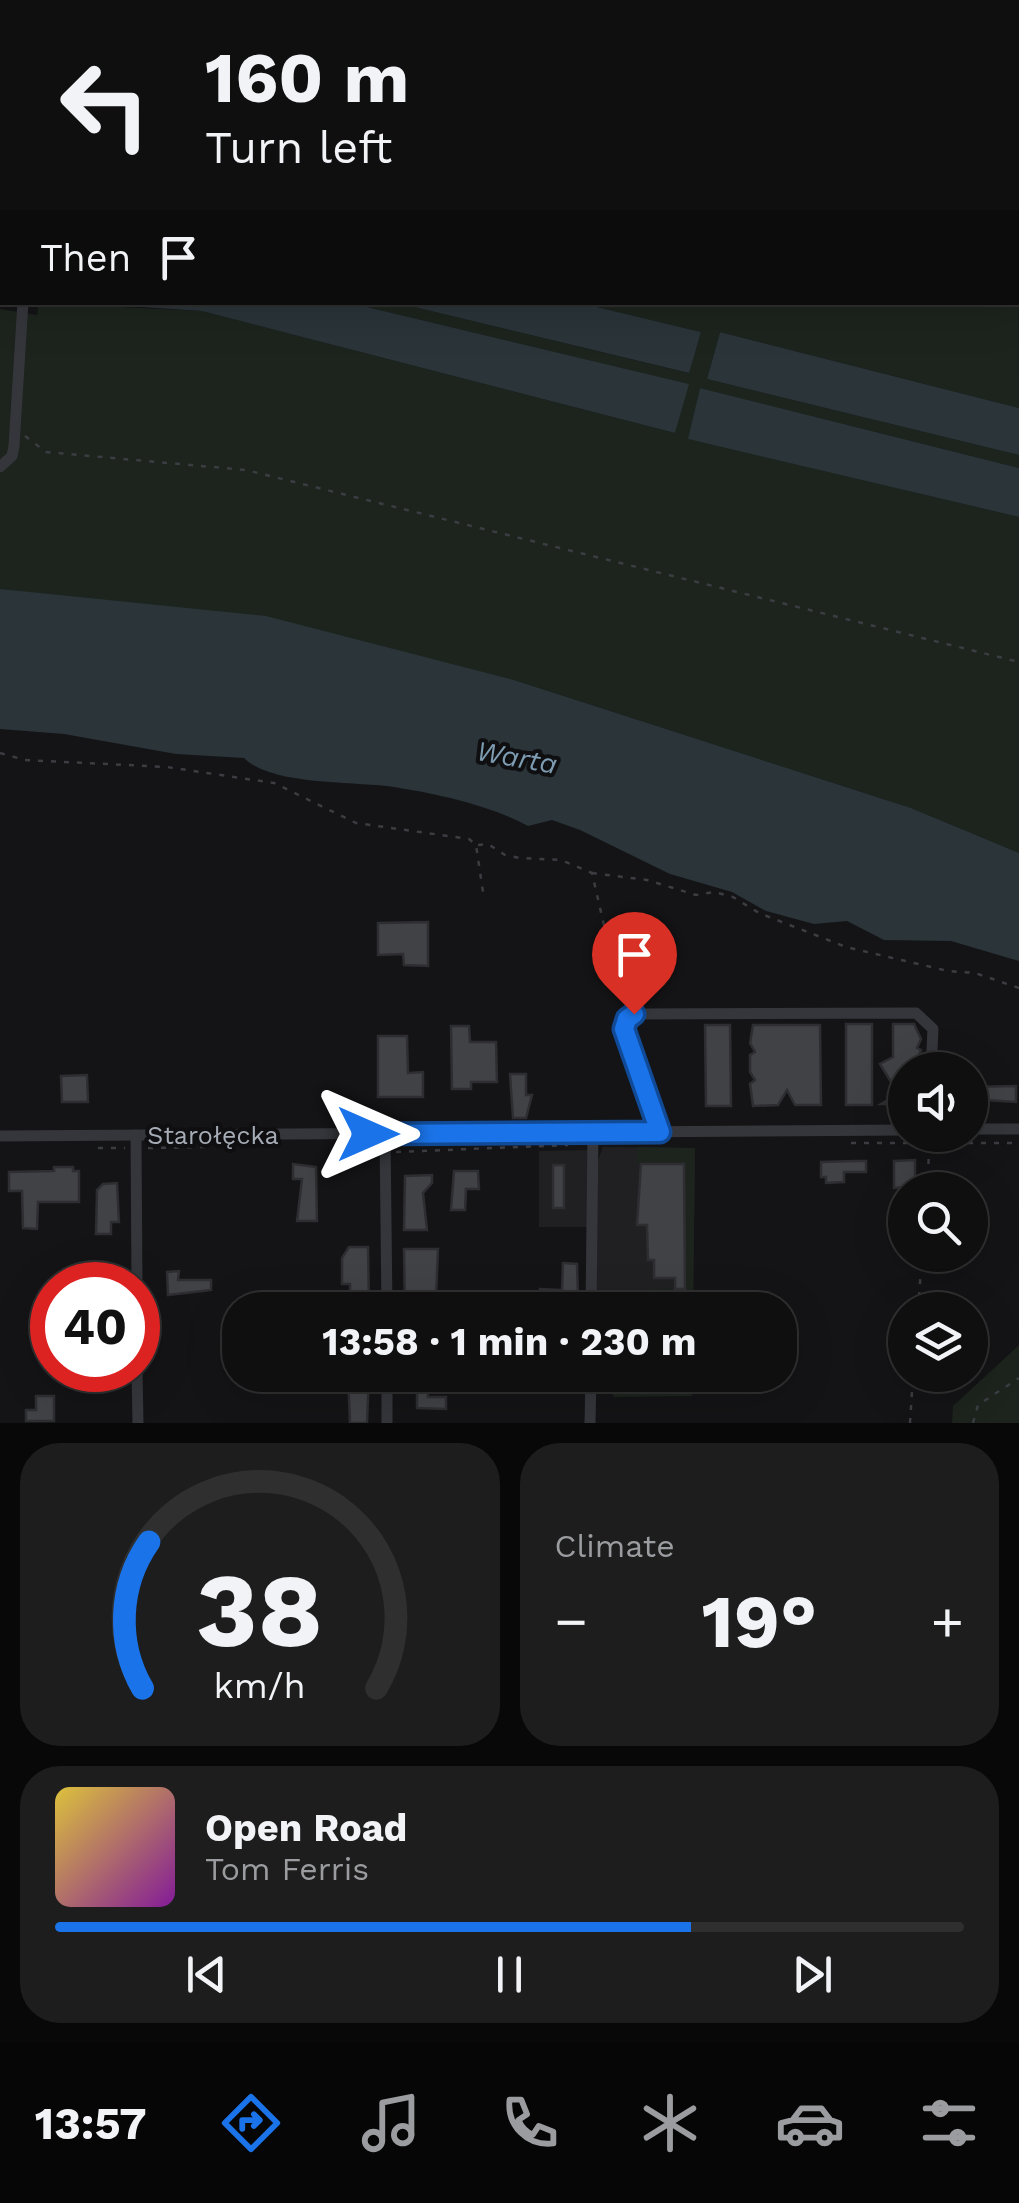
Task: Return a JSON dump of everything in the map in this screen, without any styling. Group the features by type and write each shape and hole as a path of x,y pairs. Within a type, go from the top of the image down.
{"street":[{"path":"0,467 12,456 24,305"},
{"path":"660,1132 624,1029 627,1019 634,1014 916,1013 933,1029 932,1052"},
{"path":"988,1129 1019,1129"},
{"name":"Starołęcka","path":"0,1136 136,1142 386,1134 593,1138 660,1132 888,1130"},
{"path":"386,1134 386,1292"},
{"path":"591,1292 593,1138"},
{"path":"136,1142 137,1262"},
{"path":"137,1392 138,1423"},
{"path":"387,1392 388,1423"},
{"path":"590,1392 590,1423"}],"path":[{"path":"16,422 28,440 46,452 246,470 1019,662"},
{"path":"0,753 25,760 167,767 274,783 356,824 469,840 476,845 488,844 504,855 561,860 592,873 647,880 696,895 714,892 846,947 975,974 1019,988"},
{"path":"476,845 483,892"},
{"path":"592,873 609,947 634,1014"},
{"path":"386,1152 593,1138"},
{"path":"97,1148 136,1142 211,1147"},
{"path":"851,1143 888,1143"},
{"path":"988,1143 1019,1143"},
{"path":"973,1423 978,1405 1019,1378"},
{"path":"910,1423 912,1392"}],"shaded area":[{"path":"39,305 202,311 675,433 688,384 358,305 406,305 688,373 701,332 588,305 1019,305 1019,408 720,332 707,379 1019,455 1019,468 700,388 689,439 1019,517 1019,853 911,808 514,680 0,589 0,309 37,315"},
{"path":"603,1147 695,1148 693,1292 596,1292 596,1166"},
{"path":"637,1147 695,1148 693,1292 648,1292 685,1288 684,1165 637,1162"},
{"path":"589,1150 588,1227 539,1227 539,1151"},
{"path":"1019,1345 1019,1423 952,1423 953,1406 968,1392 988,1392 988,1374"},
{"path":"611,1392 692,1392 692,1396 614,1397"}],"water":[{"path":"112,305 358,305 689,384 675,433 202,311"},
{"path":"406,305 588,305 701,332 689,373"},
{"path":"720,332 1019,408 1019,455 707,379"},
{"path":"700,388 1019,468 1019,517 688,439"},
{"name":"Warta","path":"0,589 266,616 514,680 911,808 1019,853 1019,961 951,941 884,940 847,921 814,924 766,911 732,892 670,874 552,820 528,826 480,806 445,797 394,787 293,778 274,774 244,758 176,754 64,734 0,729"}],"building":[{"path":"428,922 428,966 404,965 403,954 378,955 378,923"},
{"path":"846,1024 872,1024 872,1105 846,1105"},
{"path":"893,1024 914,1024 921,1039 917,1048 920,1052 893,1052"},
{"path":"705,1025 730,1025 731,1106 706,1106"},
{"path":"753,1025 820,1025 821,1105 795,1105 787,1090 778,1105 753,1106"},
{"path":"451,1026 469,1026 470,1042 496,1042 497,1082 471,1082 471,1089 452,1089"},
{"path":"378,1036 407,1036 408,1073 423,1072 423,1097 378,1097"},
{"path":"888,1060 888,1077 880,1064"},
{"path":"510,1074 526,1074 526,1095 532,1095 526,1118 513,1118"},
{"path":"87,1075 88,1102 62,1102 61,1076"},
{"path":"1016,1086 1016,1102 988,1100 988,1087"},
{"path":"915,1160 915,1172 894,1172 894,1161"},
{"path":"866,1161 866,1172 844,1172 844,1182 826,1183 826,1177 821,1177 821,1162"},
{"path":"293,1164 316,1167 317,1221 297,1221 302,1179 293,1179"},
{"path":"641,1164 684,1164 685,1289 675,1289 675,1278 654,1278 654,1260 648,1260 647,1225 637,1225"},
{"path":"553,1165 564,1165 564,1208 553,1208"},
{"path":"54,1167 73,1167 73,1171 79,1171 79,1202 38,1202 37,1229 23,1228 22,1191 9,1191 9,1172 54,1171"},
{"path":"454,1171 478,1171 479,1189 466,1189 465,1210 451,1210"},
{"path":"432,1175 432,1183 423,1193 427,1230 404,1230 405,1176"},
{"path":"117,1183 119,1222 111,1222 111,1234 96,1234 97,1190 103,1184"},
{"path":"349,1247 368,1247 369,1292 350,1292 350,1284 342,1284 342,1258"},
{"path":"404,1249 438,1249 436,1292 405,1292"},
{"path":"563,1263 577,1264 578,1292 540,1292 562,1290"},
{"path":"179,1271 178,1280 211,1280 211,1290 168,1295 167,1272"},
{"path":"349,1392 368,1392 367,1423 350,1423"},
{"path":"417,1392 428,1392 428,1397 446,1397 446,1409 417,1408"},
{"path":"36,1396 54,1396 54,1421 26,1421 26,1410 36,1410"}],"route":[{"path":"368,1134 660,1132 624,1029 627,1019 634,1014"}]}
